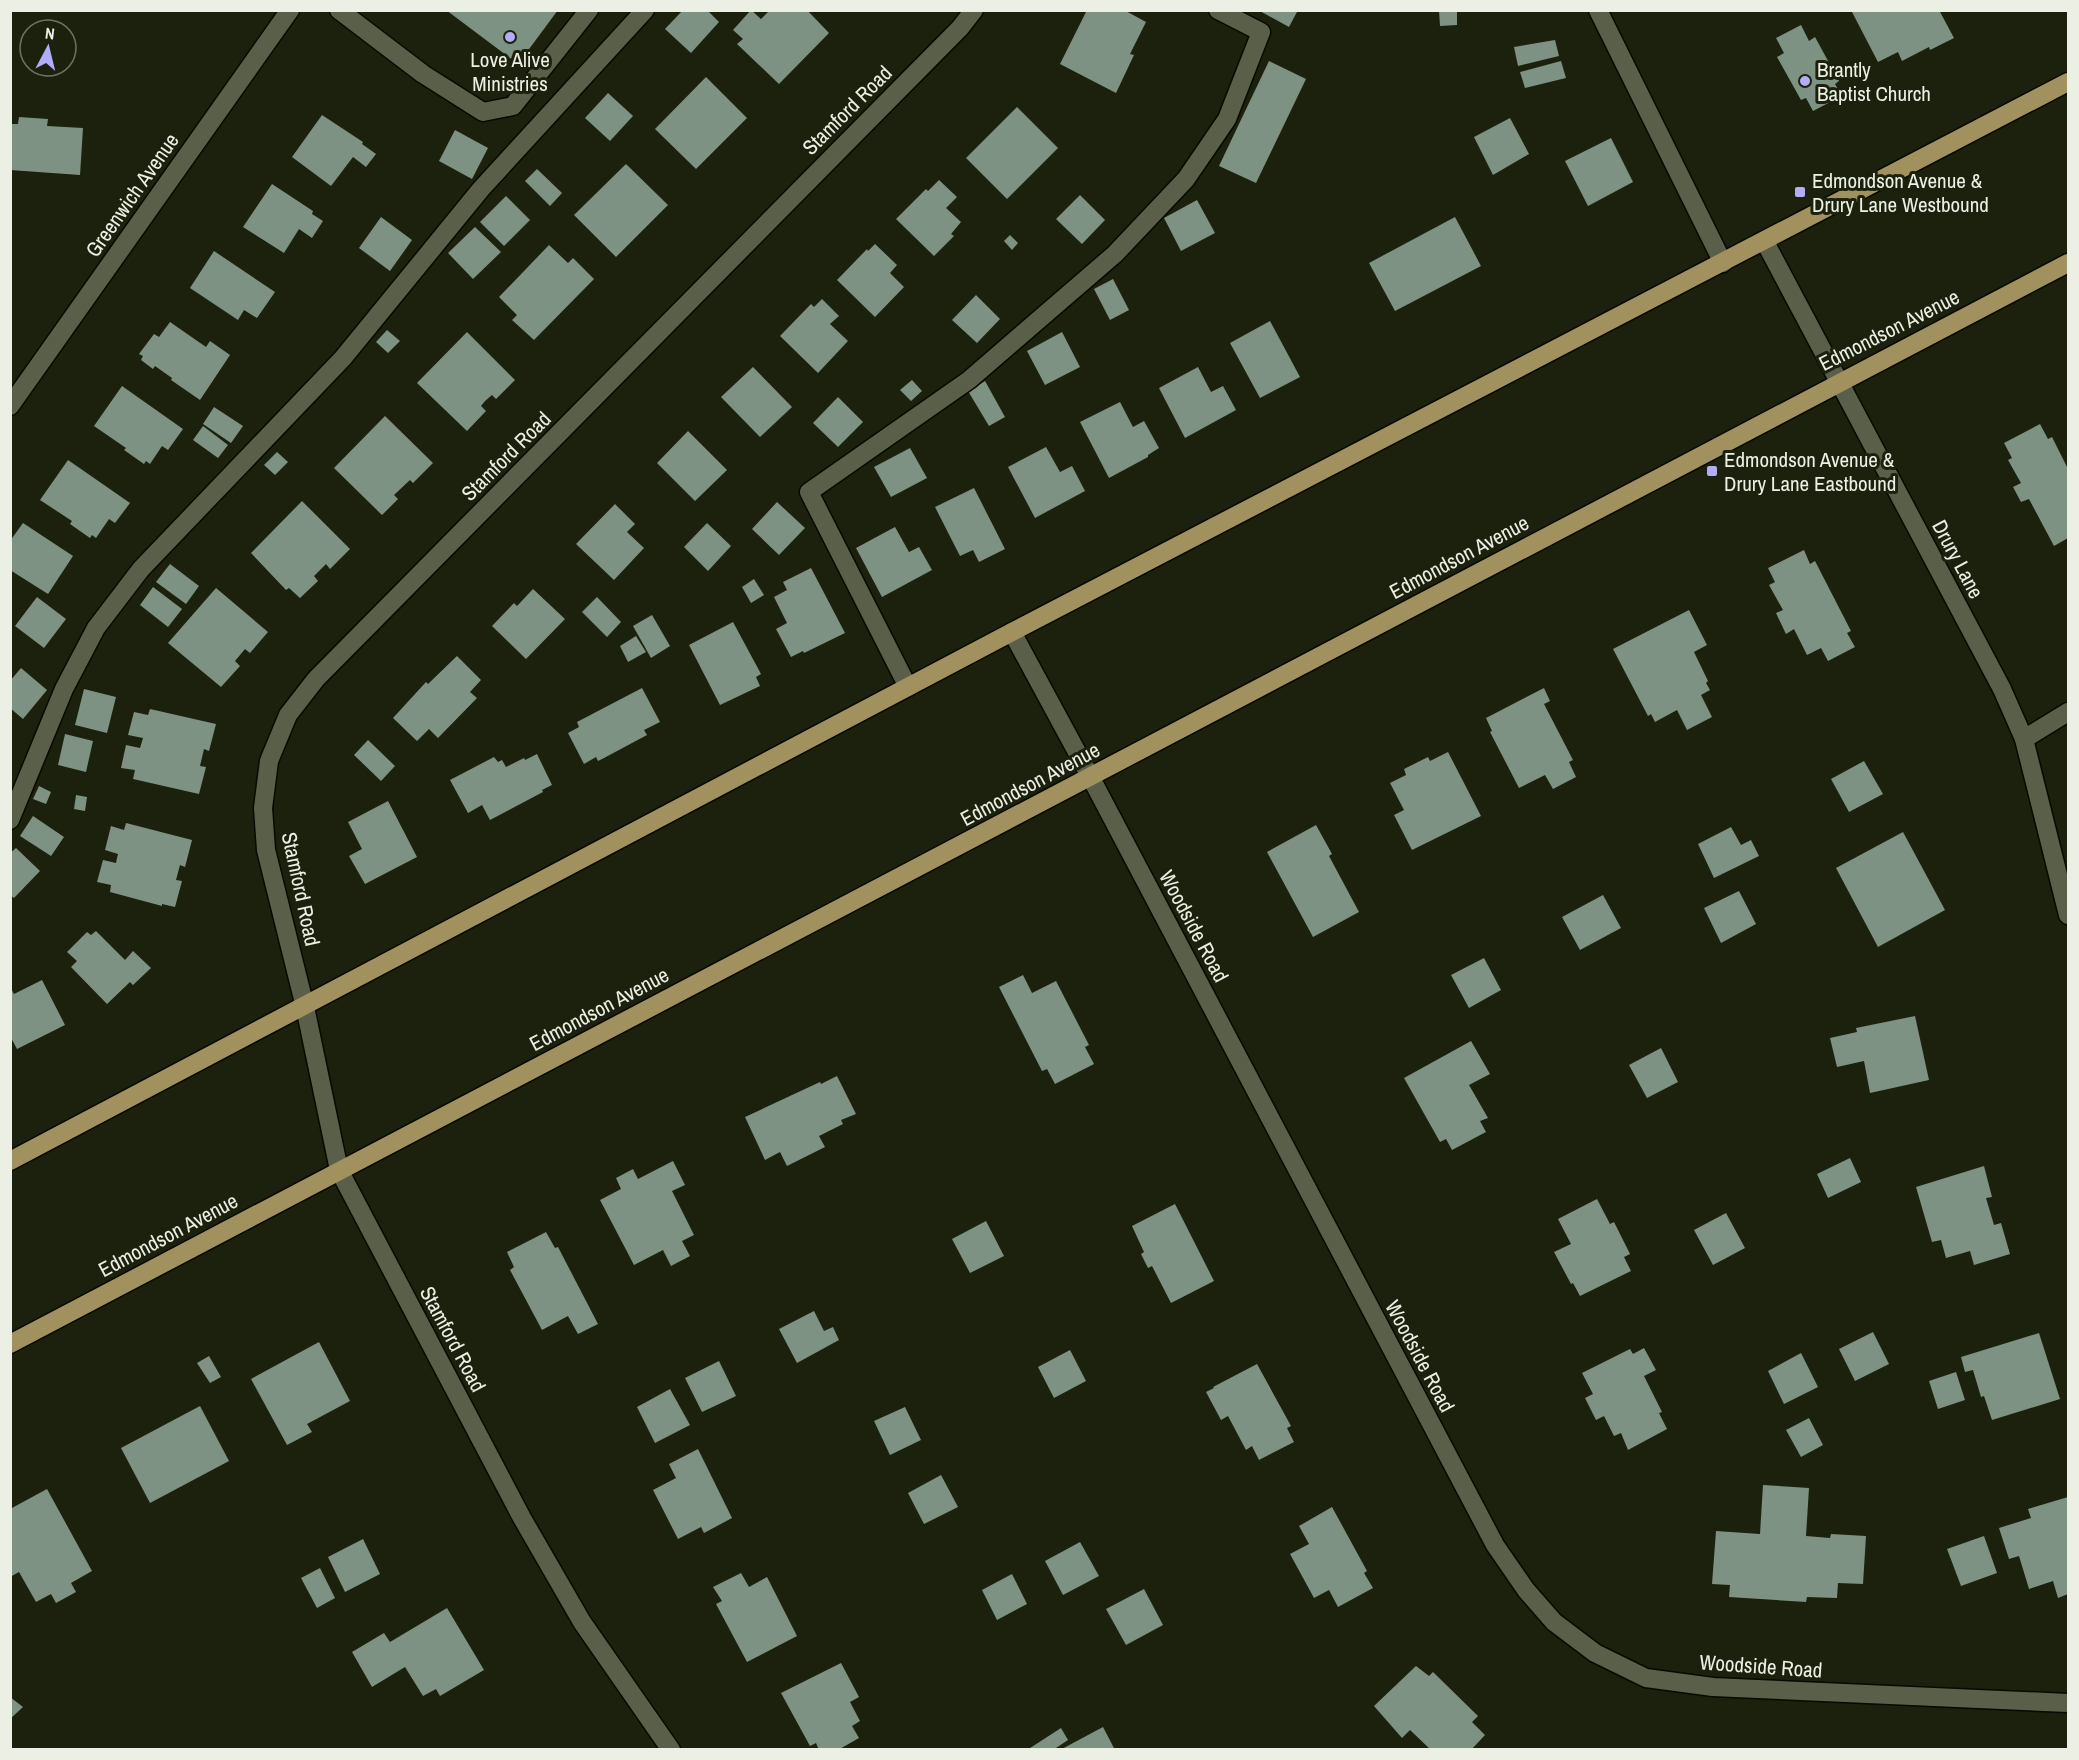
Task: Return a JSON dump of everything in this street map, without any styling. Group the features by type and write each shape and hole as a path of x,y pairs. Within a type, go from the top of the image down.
{"main road":[{"path":"10,1161 1012,632 1765,242 2068,82"},
{"name":"Edmondson Avenue","path":"10,1344 2068,263"}],"street":[{"name":"Greenwich Avenue","path":"10,406 290,10"},
{"path":"339,10 423,74 483,112 513,106 589,10"},
{"path":"10,819 64,689 96,628 141,569 343,358 481,189 645,10"},
{"name":"Stamford Road","path":"671,1749 582,1622 522,1518 339,1170 305,1007 266,850 263,808 269,761 288,715 316,679 944,45 974,10"},
{"path":"908,687 809,492 969,380 1115,254 1186,179 1227,119 1261,32 1218,10"},
{"path":"1598,10 1723,262"},
{"name":"Drury Lane","path":"1765,242 2002,689 2024,739 2068,915"},
{"name":"Woodside Road","path":"1012,632 1091,777 1495,1545 1526,1590 1554,1622 1595,1653 1646,1678 1713,1687 2068,1703"},
{"path":"2024,739 2068,712"}],"building":[{"name":"Love Alive Ministries","path":"446,10 558,10 518,64"},
{"path":"683,10 707,10 719,22 691,53 665,29"},
{"path":"751,10 761,19 770,10 807,10 829,33 779,84 737,44 743,39 733,30"},
{"path":"1087,10 1124,10 1146,22 1130,54 1134,55 1116,93 1060,64"},
{"path":"1258,10 1298,10 1289,27"},
{"path":"1439,10 1457,10 1457,25 1440,26"},
{"path":"1854,10 1939,10 1954,38 1930,50 1929,47 1902,61 1898,52 1878,62 1852,12"},
{"path":"1801,25 1809,41 1815,37 1839,81 1835,84 1842,96 1813,111 1806,98 1801,100 1777,57 1784,53 1776,38"},
{"path":"1555,40 1559,56 1518,66 1514,47"},
{"path":"1269,61 1306,79 1256,183 1219,166"},
{"path":"1561,61 1566,78 1525,88 1520,72"},
{"path":"706,77 747,118 696,169 655,129"},
{"path":"608,93 633,116 610,141 585,118"},
{"path":"1017,107 1058,148 1007,199 966,158"},
{"path":"322,115 363,142 362,144 376,154 366,167 353,157 331,186 292,157"},
{"path":"19,117 48,119 47,126 83,128 80,175 10,170 10,124 18,124"},
{"path":"1510,118 1529,154 1493,175 1474,137"},
{"path":"455,130 488,148 472,179 439,161"},
{"path":"1611,138 1633,182 1588,206 1565,161"},
{"path":"626,164 668,205 616,257 574,215"},
{"path":"537,169 562,193 550,206 525,181"},
{"path":"939,180 957,197 946,208 961,222 951,234 954,236 934,256 896,219 926,189 928,191"},
{"path":"272,184 313,211 312,214 323,221 312,238 299,229 284,253 243,227"},
{"path":"1080,195 1105,220 1082,244 1056,219"},
{"path":"506,196 530,220 504,246 480,222"},
{"path":"1197,200 1215,233 1181,251 1164,218"},
{"path":"381,217 412,240 390,271 359,248"},
{"path":"1455,217 1481,266 1395,311 1369,263"},
{"path":"475,227 501,252 473,279 448,253"},
{"path":"1010,235 1018,243 1012,250 1004,241"},
{"path":"875,244 897,265 890,273 904,287 875,317 837,280 867,249 868,251"},
{"path":"549,245 568,263 573,258 594,279 534,340 512,320 517,315 499,297"},
{"path":"214,251 275,292 257,318 244,310 238,320 190,288"},
{"path":"1113,279 1129,310 1110,320 1094,289"},
{"path":"976,295 1000,319 977,343 952,320"},
{"path":"822,299 839,316 830,324 848,341 818,373 780,336 811,304 814,307"},
{"path":"1270,321 1300,377 1260,398 1230,343"},
{"path":"170,322 206,347 210,341 230,355 200,400 155,366 153,369 141,360 143,356 139,354 154,334 159,337"},
{"path":"387,330 400,341 388,353 376,342"},
{"path":"467,332 515,380 496,399 492,395 485,401 481,406 486,411 467,431 417,383"},
{"path":"1062,332 1080,367 1045,385 1027,351"},
{"path":"753,367 792,407 760,437 721,397"},
{"path":"1198,367 1211,392 1223,386 1236,410 1185,438 1159,388"},
{"path":"912,380 922,391 911,401 900,390"},
{"path":"985,381 1005,417 989,426 968,391"},
{"path":"122,386 183,429 168,450 162,446 150,464 146,461 144,464 124,450 126,448 94,426"},
{"path":"838,397 863,422 838,447 813,423"},
{"path":"1120,402 1133,427 1144,421 1159,448 1148,457 1109,478 1080,422"},
{"path":"214,407 243,426 231,443 203,424"},
{"path":"385,416 433,463 413,483 410,480 394,495 398,499 382,515 334,468"},
{"path":"2040,424 2048,439 2052,437 2068,469 2068,538 2054,546 2029,499 2021,502 2013,487 2021,483 2008,460 2012,458 2004,443"},
{"path":"203,426 228,445 218,458 193,440"},
{"path":"688,431 727,470 695,501 657,463"},
{"path":"1046,447 1060,472 1072,466 1085,491 1035,518 1008,467"},
{"path":"910,448 927,478 891,497 874,467"},
{"path":"277,452 288,462 275,475 264,465"},
{"path":"68,460 130,503 115,523 109,519 96,538 92,535 90,538 70,524 72,521 40,500"},
{"path":"974,488 1005,549 979,562 973,550 960,556 935,507"},
{"path":"302,501 350,549 330,569 326,564 314,576 318,581 300,598 289,588 286,590 251,553"},
{"path":"777,502 805,528 779,555 752,529"},
{"path":"615,504 635,524 627,532 644,548 614,580 576,544"},
{"path":"23,523 73,556 48,594 10,570 10,541"},
{"path":"707,523 731,546 708,571 684,547"},
{"path":"895,527 909,552 919,547 932,570 882,597 856,548"},
{"path":"1804,550 1810,564 1815,561 1851,631 1847,633 1855,647 1828,661 1821,648 1807,655 1794,629 1786,634 1776,613 1783,610 1769,585 1775,582 1768,568"},
{"path":"170,564 199,586 186,604 156,582"},
{"path":"811,568 845,633 791,657 776,629 787,623 774,597 787,590 783,582"},
{"path":"754,579 764,595 751,603 742,587"},
{"path":"153,587 182,609 168,627 140,605"},
{"path":"216,588 268,632 250,653 245,649 235,661 240,666 221,687 168,643"},
{"path":"533,589 565,619 526,659 492,626 514,603 517,606"},
{"path":"37,597 66,619 44,648 15,626"},
{"path":"597,597 621,622 607,637 582,612"},
{"path":"1689,610 1707,645 1694,652 1708,681 1706,683 1710,690 1701,695 1712,717 1687,730 1677,710 1655,722 1651,714 1648,716 1613,649"},
{"path":"652,615 670,646 651,658 633,626"},
{"path":"733,622 761,674 756,677 760,686 720,705 689,645"},
{"path":"636,636 646,652 628,662 620,646"},
{"path":"457,656 481,680 470,692 477,698 438,738 429,729 417,741 393,718 426,682 428,684"},
{"path":"21,668 47,690 23,719 10,708 10,681"},
{"path":"642,688 660,722 644,730 647,735 598,761 596,757 584,764 568,733 579,727 577,722"},
{"path":"1544,688 1550,701 1544,704 1573,760 1569,762 1576,777 1553,789 1545,775 1519,788 1490,732 1492,731 1486,718"},
{"path":"84,689 116,697 107,733 75,725"},
{"path":"150,709 216,724 209,751 204,749 200,766 206,767 199,794 133,779 135,770 121,768 126,745 140,748 143,738 128,735 134,712 148,715"},
{"path":"65,734 93,741 86,772 58,765"},
{"path":"368,740 395,766 381,781 354,755"},
{"path":"1448,752 1481,816 1412,850 1394,815 1404,810 1390,783 1406,775 1404,769 1428,757 1430,761"},
{"path":"537,754 552,785 490,820 482,805 468,813 450,780 494,757 498,762 502,760 506,767"},
{"path":"1864,761 1883,794 1849,812 1831,779"},
{"path":"39,786 51,792 46,804 33,799"},
{"path":"76,795 87,797 85,811 74,809"},
{"path":"388,801 417,857 365,884 349,856 362,849 348,822"},
{"path":"33,816 64,837 51,856 20,836"},
{"path":"126,823 192,840 185,867 180,865 176,880 182,881 175,907 162,904 162,906 110,892 111,885 97,882 103,860 116,863 118,854 105,850 111,826 124,830"},
{"path":"1316,825 1332,854 1329,856 1359,912 1313,937 1267,852"},
{"path":"1731,827 1741,845 1751,840 1759,856 1714,878 1698,844"},
{"path":"1903,832 1945,910 1878,947 1836,868"},
{"path":"16,848 40,871 14,898 10,895 10,853"},
{"path":"1739,891 1756,924 1721,943 1704,908"},
{"path":"1603,895 1621,928 1580,950 1562,917"},
{"path":"96,931 125,960 133,951 151,968 133,985 130,982 107,1004 71,967 77,961 67,952 87,932 91,935"},
{"path":"1484,958 1501,990 1469,1008 1451,975"},
{"path":"1023,975 1032,993 1056,981 1089,1045 1085,1047 1094,1064 1055,1084 1047,1069 1042,1071 999,987"},
{"path":"42,980 65,1025 17,1049 10,1036 10,987 14,994"},
{"path":"1915,1016 1929,1080 1870,1093 1864,1061 1837,1067 1830,1038 1857,1032 1856,1028"},
{"path":"1471,1041 1490,1074 1469,1085 1488,1118 1480,1121 1486,1132 1452,1150 1446,1139 1440,1142 1404,1078"},
{"path":"1661,1048 1678,1082 1647,1098 1629,1065"},
{"path":"837,1076 856,1114 841,1120 843,1124 819,1136 825,1147 787,1166 780,1152 765,1160 745,1117"},
{"path":"1850,1158 1861,1182 1828,1198 1817,1174"},
{"path":"673,1161 685,1185 672,1191 694,1235 682,1241 690,1256 671,1266 663,1250 634,1265 600,1200 621,1189 616,1178 633,1169 638,1179"},
{"path":"1984,1166 1992,1197 1986,1198 1994,1225 2001,1223 2010,1254 1974,1265 1970,1251 1946,1258 1941,1240 1932,1242 1916,1187"},
{"path":"1597,1199 1610,1224 1614,1222 1630,1254 1624,1257 1631,1271 1580,1296 1554,1252 1571,1244 1558,1219"},
{"path":"1175,1204 1214,1281 1171,1303 1152,1266 1148,1268 1141,1254 1144,1252 1132,1226"},
{"path":"1726,1213 1745,1248 1713,1265 1694,1230"},
{"path":"986,1221 1004,1256 970,1273 952,1239"},
{"path":"546,1232 555,1248 558,1247 598,1324 578,1334 568,1316 542,1330 510,1270 514,1267 507,1252"},
{"path":"814,1311 824,1331 833,1327 839,1340 797,1363 779,1329"},
{"path":"1873,1332 1889,1364 1855,1381 1839,1349"},
{"path":"2039,1333 2060,1399 1992,1420 1984,1396 1981,1397 1973,1370 1965,1372 1961,1357"},
{"path":"319,1342 350,1401 307,1424 312,1432 287,1445 251,1379"},
{"path":"1644,1348 1656,1370 1644,1376 1662,1412 1659,1413 1667,1429 1628,1450 1621,1433 1614,1436 1604,1416 1596,1420 1585,1398 1593,1394 1582,1373 1630,1349 1633,1354"},
{"path":"1070,1350 1086,1381 1054,1398 1038,1367"},
{"path":"1801,1353 1818,1387 1784,1404 1768,1371"},
{"path":"209,1356 221,1377 210,1383 197,1363"},
{"path":"719,1361 736,1396 702,1412 685,1378"},
{"path":"1257,1364 1291,1426 1287,1428 1294,1442 1259,1460 1252,1446 1246,1450 1228,1416 1221,1420 1206,1392"},
{"path":"1956,1372 1965,1400 1938,1409 1929,1381"},
{"path":"670,1389 690,1425 655,1443 637,1407"},
{"path":"200,1406 229,1461 150,1503 121,1448"},
{"path":"905,1407 921,1440 890,1455 874,1421"},
{"path":"1809,1418 1823,1445 1801,1457 1786,1430"},
{"path":"698,1449 732,1518 704,1533 701,1527 678,1539 653,1490 676,1478 669,1464"},
{"path":"941,1475 958,1507 924,1524 908,1493"},
{"path":"1763,1485 1809,1488 1806,1536 1830,1538 1831,1534 1866,1536 1863,1584 1838,1583 1837,1598 1807,1597 1806,1602 1729,1597 1730,1585 1712,1584 1716,1531 1760,1534"},
{"path":"47,1489 92,1571 71,1583 76,1592 56,1603 51,1594 36,1602 19,1572 10,1577 10,1509"},
{"path":"2068,1497 2068,1594 2058,1598 2053,1581 2029,1589 2019,1556 2009,1559 1999,1528 2031,1518 2028,1509"},
{"path":"1332,1507 1367,1571 1364,1573 1373,1588 1338,1607 1329,1590 1314,1598 1290,1554 1309,1544 1299,1526"},
{"path":"1984,1536 1997,1573 1961,1586 1947,1549"},
{"path":"363,1539 380,1574 345,1592 328,1557"},
{"path":"1080,1542 1099,1576 1063,1595 1045,1561"},
{"path":"320,1568 335,1598 317,1608 301,1578"},
{"path":"741,1573 749,1587 767,1577 797,1636 747,1662 716,1604 722,1601 713,1587"},
{"path":"1012,1574 1027,1604 997,1620 982,1590"},
{"path":"1144,1589 1163,1625 1126,1645 1106,1609"},
{"path":"447,1608 484,1670 440,1696 436,1689 423,1696 405,1667 372,1687 352,1652 384,1633 390,1642"},
{"path":"841,1663 859,1697 850,1702 860,1721 852,1726 859,1738 838,1750 819,1750 816,1743 810,1746 781,1693"},
{"path":"1416,1666 1429,1676 1433,1672 1478,1716 1472,1722 1485,1735 1471,1750 1431,1750 1410,1730 1402,1738 1374,1706"},
{"path":"10,1697 23,1707 10,1719"},
{"path":"1103,1727 1115,1750 1060,1750"},
{"path":"1061,1728 1068,1740 1053,1750 1027,1750"}],"place":[{"name":"Love Alive Ministries","path":"510,37"},
{"name":"Brantly Baptist Church","path":"1805,81"},
{"name":"Edmondson Avenue & Drury Lane Westbound","path":"1800,192"},
{"name":"Edmondson Avenue & Drury Lane Eastbound","path":"1712,471"}]}
